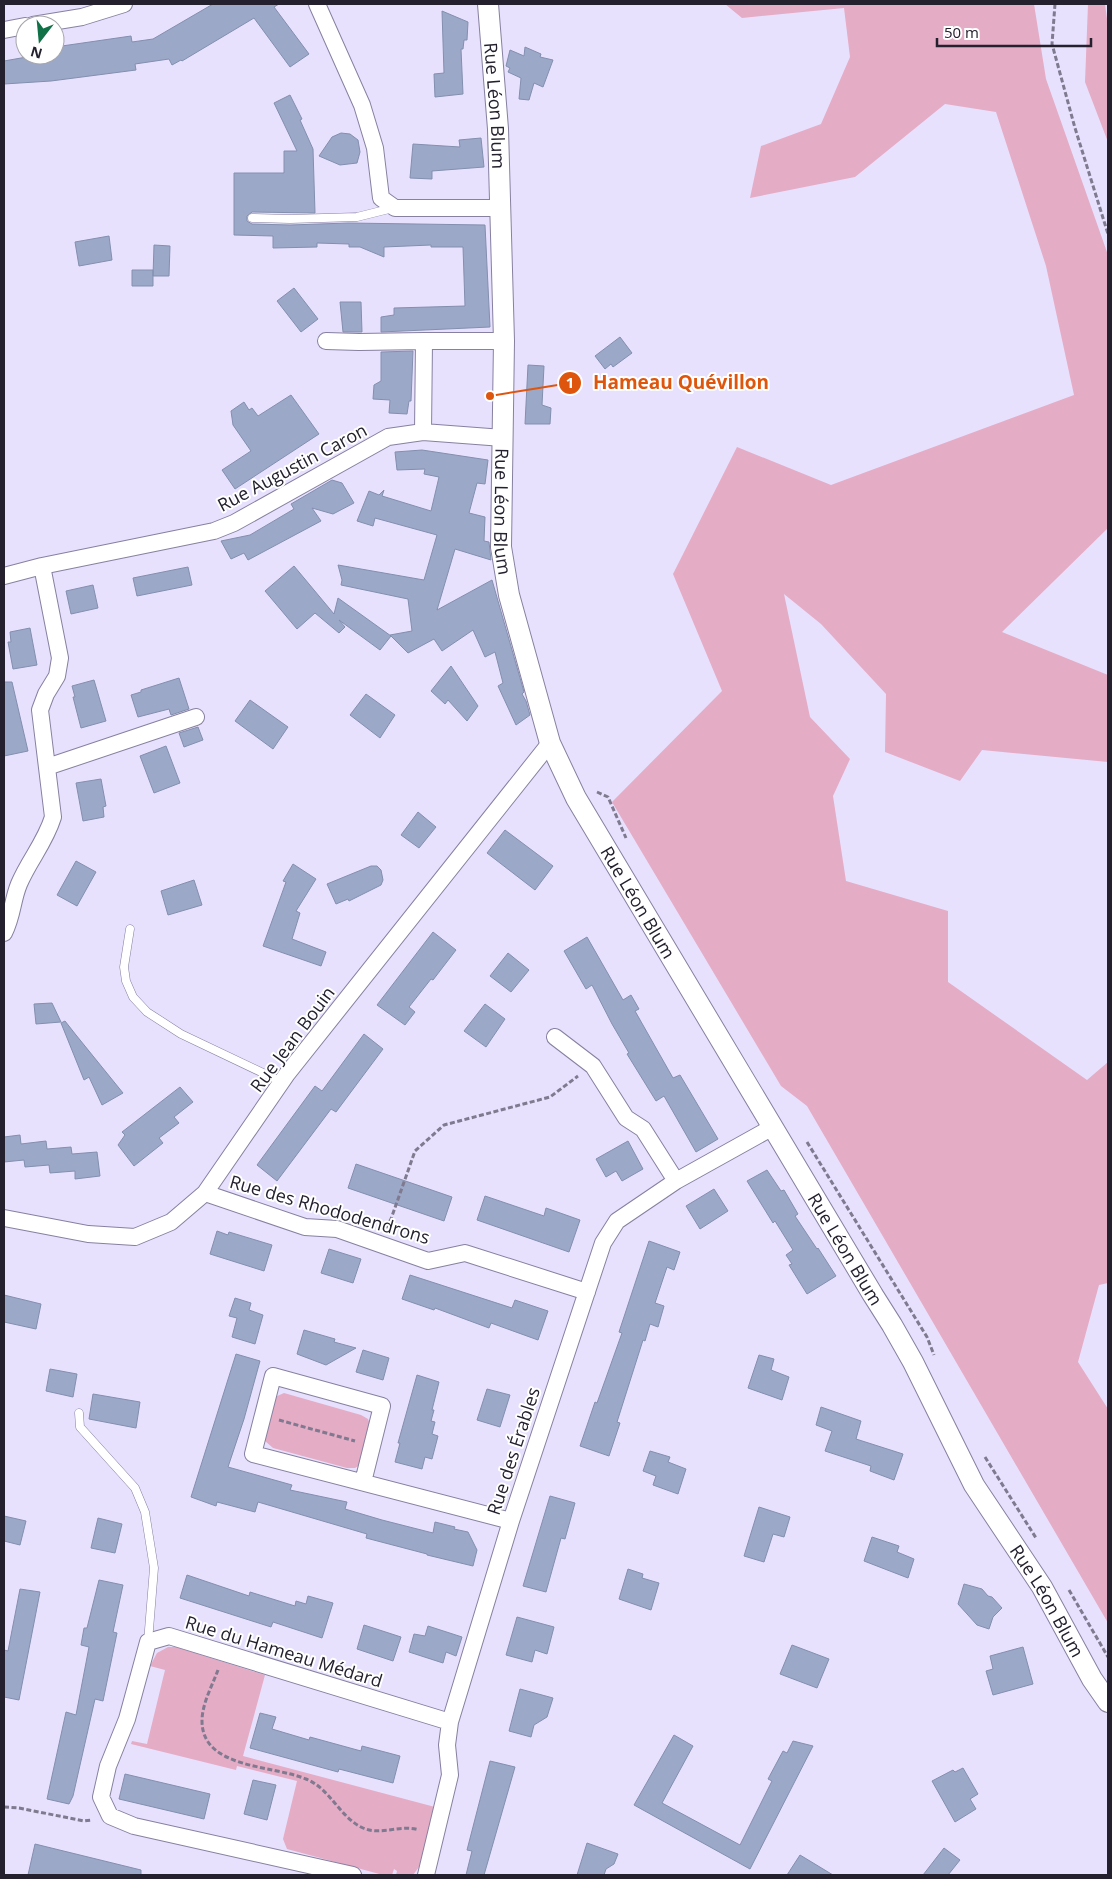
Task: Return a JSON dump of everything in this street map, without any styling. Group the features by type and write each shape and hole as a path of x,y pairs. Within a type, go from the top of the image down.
{"street":[{"path":"65,20 82,17 124,4"},
{"path":"317,4 362,105 375,148 381,198 395,208 500,208"},
{"name":"Rue Léon Blum","path":"488,4 498,129 504,341 501,547 509,595 550,743 576,798 892,1325 974,1485 1042,1586 1092,1679 1108,1702"},
{"path":"326,340 359,342 424,340 504,341"},
{"path":"423,432 424,340"},
{"name":"Rue Augustin Caron","path":"4,576 42,566 214,531 234,523 388,437 423,432 503,438"},
{"path":"4,932 11,920 19,884 48,834 53,818 40,710 46,694 57,676 60,658 42,566"},
{"path":"47,767 196,717"},
{"name":"Rue Jean Bouin","path":"4,1218 88,1234 135,1237 170,1222 205,1193 282,1082 550,743"},
{"path":"555,1037 593,1066 626,1118 643,1130 676,1180"},
{"name":"Rue des Érables","path":"426,1875 450,1775 446,1745 450,1722 511,1521 603,1243 618,1221 676,1180 773,1127"},
{"name":"Rue des Rhododendrons","path":"205,1193 305,1227 337,1229 428,1261 465,1253 587,1292"},
{"path":"363,1482 382,1406 273,1376 254,1454 511,1521"},
{"name":"Rue du Hameau Médard","path":"148,1642 169,1636 450,1722"},
{"path":"148,1642 127,1718 108,1766 101,1796 110,1816 134,1826 353,1875"}],"lane":[{"path":"252,218 357,217 395,208"},
{"path":"130,929 124,967 126,981 132,997 147,1012 181,1034 282,1082"},
{"path":"79,1413 80,1428 135,1488 145,1512 154,1568 148,1642"}],"path":[{"path":"1055,4 1052,44 1075,128 1108,234"},
{"path":"376,1242 391,1219 415,1150 444,1125 550,1097 593,1066"},
{"path":"263,1416 372,1446"},
{"path":"224,1653 205,1704 202,1720 204,1738 216,1753 241,1762 304,1778 319,1785 346,1817 363,1828 378,1831 412,1828 436,1834"},
{"path":"4,1807 19,1808 84,1821 110,1816"}],"shaded area":[{"path":"725,4 1034,4 1046,79 1108,255 1108,528 1002,632 1108,675 1108,762 982,750 960,781 885,752 886,694 821,624 784,594 810,717 850,759 833,796 846,881 948,911 948,982 1087,1080 1108,1062 1108,1283 1099,1285 1078,1362 1108,1409 1108,1623 807,1106 781,1086 612,802 722,691 673,574 737,447 831,485 1074,395 1046,266 996,112 945,104 855,177 750,198 761,146 821,124 850,57 844,8 742,18"},
{"path":"1088,4 1105,4 1108,26 1108,142 1085,82"},
{"path":"284,1393 361,1415 368,1419 370,1424 360,1465 355,1468 347,1468 273,1448 265,1441 264,1436 275,1397"},
{"path":"168,1647 176,1647 265,1675 243,1756 435,1807 419,1867 413,1875 396,1875 397,1871 394,1869 392,1875 383,1875 287,1849 283,1839 297,1781 237,1766 236,1770 131,1744 132,1741 147,1744 165,1670 150,1666 157,1653"}],"building":[{"path":"213,4 279,4 274,7 309,54 290,67 254,18 182,61 172,65 169,59 135,64 136,70 51,81 4,84 4,61 15,59 15,65 65,65 65,46 131,36 132,42 153,39"},
{"path":"442,11 468,22 467,40 464,40 463,49 461,49 463,94 435,97 434,74 444,73"},
{"path":"525,47 541,54 540,57 553,60 543,87 534,83 529,100 519,99 521,78 508,72 510,68 506,66 510,50 524,56"},
{"path":"290,95 302,119 300,120 313,149 315,213 252,212 247,216 247,221 252,224 290,225 348,223 485,225 490,327 381,332 381,317 394,315 394,308 465,306 463,247 431,247 431,245 384,247 384,257 360,247 349,247 349,244 317,243 317,247 273,248 273,236 234,235 234,173 284,173 284,151 297,151 274,103"},
{"path":"341,133 350,134 358,140 360,152 357,163 340,165 319,156 332,137"},
{"path":"481,138 484,167 432,171 432,179 410,178 413,144 460,147 459,140"},
{"path":"109,236 112,260 79,266 75,242"},
{"path":"154,245 170,246 169,276 153,276"},
{"path":"132,270 153,270 153,286 132,286"},
{"path":"294,288 318,319 301,332 277,301"},
{"path":"340,302 361,302 362,332 343,332"},
{"path":"620,337 632,353 613,367 611,364 605,369 595,356"},
{"path":"413,351 411,401 409,401 407,414 389,413 390,400 373,399 374,385 381,381 381,352"},
{"path":"528,365 544,366 542,405 551,408 550,424 525,424"},
{"path":"291,395 319,434 235,489 222,470 251,451 233,425 231,411 244,402 249,410 252,408 258,416"},
{"path":"422,450 488,460 485,484 477,483 469,513 485,517 484,541 489,542 491,560 455,549 437,610 492,580 524,692 522,694 530,715 516,725 498,686 503,683 495,652 485,657 473,630 442,651 434,639 408,653 390,635 412,631 408,599 341,585 342,580 338,565 424,580 437,535 375,518 373,526 357,521 369,491 379,495 384,490 382,496 431,511 439,477 424,474 425,469 397,470 395,452"},
{"path":"332,480 342,483 354,503 333,514 312,508 321,521 248,560 244,553 231,559 221,541 250,535 294,509 291,504"},
{"path":"294,566 334,614 338,598 391,636 380,650 339,620 345,627 339,633 315,613 297,629 265,591"},
{"path":"188,567 192,585 137,596 133,578"},
{"path":"93,585 98,608 71,614 66,591"},
{"path":"30,628 37,665 13,669 8,642 11,642 10,632"},
{"path":"451,666 478,706 467,721 448,700 445,704 431,691"},
{"path":"179,678 189,709 171,715 169,709 138,717 131,695"},
{"path":"94,680 106,721 81,728 72,686"},
{"path":"4,682 12,682 28,751 4,756"},
{"path":"366,694 395,715 380,738 350,715"},
{"path":"250,700 288,727 273,749 235,721"},
{"path":"198,727 203,740 184,747 179,733"},
{"path":"166,746 180,783 154,793 140,756"},
{"path":"101,779 106,806 103,807 104,817 83,821 76,783"},
{"path":"418,812 436,827 419,848 401,835"},
{"path":"505,830 553,866 535,890 487,853"},
{"path":"76,861 96,872 77,906 57,895"},
{"path":"293,864 316,879 296,911 300,913 292,939 326,952 321,966 263,946 286,882 283,881"},
{"path":"371,866 377,866 381,870 383,880 381,885 349,901 348,899 336,904 327,884"},
{"path":"194,880 202,905 168,915 161,891"},
{"path":"433,932 456,950 409,1007 415,1012 405,1025 377,1005"},
{"path":"587,937 623,1000 631,995 639,1009 635,1011 673,1078 680,1075 718,1139 696,1152 664,1096 656,1101 627,1054 629,1053 592,985 586,989 564,951"},
{"path":"508,953 529,970 511,992 490,976"},
{"path":"52,1003 61,1022 36,1024 34,1004"},
{"path":"485,1004 505,1019 486,1047 464,1031"},
{"path":"65,1021 123,1093 102,1105 89,1077 84,1080 61,1023"},
{"path":"364,1034 383,1049 336,1112 331,1109 277,1181 257,1165 315,1086 322,1091"},
{"path":"180,1087 193,1102 174,1117 179,1123 159,1138 163,1143 134,1166 118,1145 125,1135 122,1132"},
{"path":"20,1135 21,1144 46,1141 47,1149 71,1147 72,1154 97,1152 100,1176 75,1179 75,1171 50,1173 49,1165 25,1167 24,1160 4,1162 4,1137"},
{"path":"628,1141 643,1169 622,1181 616,1171 606,1177 596,1159"},
{"path":"356,1164 452,1197 444,1221 348,1188"},
{"path":"767,1170 781,1191 784,1190 798,1214 795,1216 836,1276 807,1294 789,1265 792,1264 786,1255 793,1250 775,1221 773,1223 747,1181"},
{"path":"714,1189 728,1211 700,1229 686,1206"},
{"path":"485,1196 544,1216 546,1208 580,1220 569,1252 477,1220"},
{"path":"217,1231 228,1235 229,1232 272,1245 264,1271 210,1254"},
{"path":"649,1241 680,1252 674,1270 667,1267 655,1303 664,1306 658,1327 650,1324 645,1341 643,1340 617,1422 620,1423 609,1456 580,1446 622,1333 619,1332"},
{"path":"329,1249 361,1259 353,1283 321,1273"},
{"path":"410,1275 512,1308 515,1300 548,1311 538,1340 491,1323 489,1328 435,1308 434,1310 402,1299"},
{"path":"4,1295 41,1304 36,1329 4,1322"},
{"path":"235,1298 251,1303 249,1310 263,1315 255,1344 232,1337 237,1318 229,1316"},
{"path":"304,1330 335,1339 334,1342 356,1348 326,1365 297,1354"},
{"path":"363,1350 389,1358 383,1380 356,1372"},
{"path":"236,1354 260,1361 228,1467 292,1485 290,1490 347,1502 345,1509 382,1520 433,1533 435,1522 468,1532 477,1550 473,1566 366,1538 367,1534 258,1502 255,1512 217,1502 216,1506 191,1497"},
{"path":"759,1355 774,1359 771,1370 789,1377 782,1400 748,1388"},
{"path":"50,1369 77,1374 73,1397 46,1391"},
{"path":"417,1375 439,1382 431,1421 435,1422 432,1434 438,1436 432,1459 425,1457 422,1469 395,1462 400,1443 398,1443"},
{"path":"487,1389 510,1395 500,1427 477,1420"},
{"path":"93,1394 140,1402 136,1428 89,1419"},
{"path":"821,1407 861,1421 856,1439 903,1454 894,1480 870,1471 871,1466 825,1451 832,1431 816,1425"},
{"path":"650,1451 670,1457 668,1462 686,1469 678,1494 653,1485 656,1476 643,1471"},
{"path":"550,1496 575,1503 565,1539 561,1538 546,1592 523,1586"},
{"path":"759,1507 790,1517 784,1537 773,1534 764,1562 744,1556"},
{"path":"4,1516 26,1521 20,1545 4,1541"},
{"path":"98,1518 122,1524 115,1553 91,1548"},
{"path":"872,1537 899,1546 897,1552 914,1559 908,1578 864,1561"},
{"path":"628,1569 643,1574 642,1578 659,1583 651,1610 619,1599"},
{"path":"187,1575 249,1596 250,1592 295,1606 296,1601 306,1604 308,1596 333,1603 322,1638 273,1622 271,1627 180,1598"},
{"path":"99,1580 123,1585 113,1632 117,1633 103,1701 95,1699 73,1796 69,1804 47,1799 66,1712 76,1715 89,1647 81,1645 84,1628 87,1628"},
{"path":"964,1584 982,1589 1002,1608 993,1617 989,1629 977,1625 958,1604"},
{"path":"20,1589 40,1592 19,1700 4,1697 4,1650 8,1651"},
{"path":"517,1617 554,1627 547,1654 535,1650 532,1662 506,1655"},
{"path":"364,1625 401,1637 393,1661 357,1649"},
{"path":"428,1626 462,1637 456,1656 446,1652 443,1663 409,1652 414,1634 425,1636"},
{"path":"792,1645 829,1659 817,1688 780,1674"},
{"path":"1023,1647 1033,1684 993,1695 986,1671 993,1669 990,1656"},
{"path":"520,1689 553,1698 547,1717 534,1725 531,1737 509,1731"},
{"path":"260,1713 276,1717 272,1729 309,1740 310,1737 361,1751 362,1746 400,1756 393,1783 339,1769 338,1772 250,1748"},
{"path":"674,1735 693,1746 662,1803 740,1845 772,1781 768,1779 783,1751 787,1753 793,1741 813,1746 750,1869 634,1805"},
{"path":"490,1761 515,1767 484,1875 466,1875 472,1851 467,1850"},
{"path":"963,1768 978,1794 970,1799 976,1809 955,1822 932,1781 953,1770 955,1772"},
{"path":"125,1774 210,1794 204,1819 119,1799"},
{"path":"253,1780 276,1785 267,1820 244,1814"},
{"path":"587,1843 618,1854 614,1864 606,1869 604,1875 577,1875"},
{"path":"35,1844 141,1870 141,1875 28,1875"},
{"path":"944,1848 960,1860 948,1875 923,1875"},
{"path":"800,1855 833,1875 787,1875"}],"place":[{"name":"Hameau Quévillon","path":"490,396"}]}
